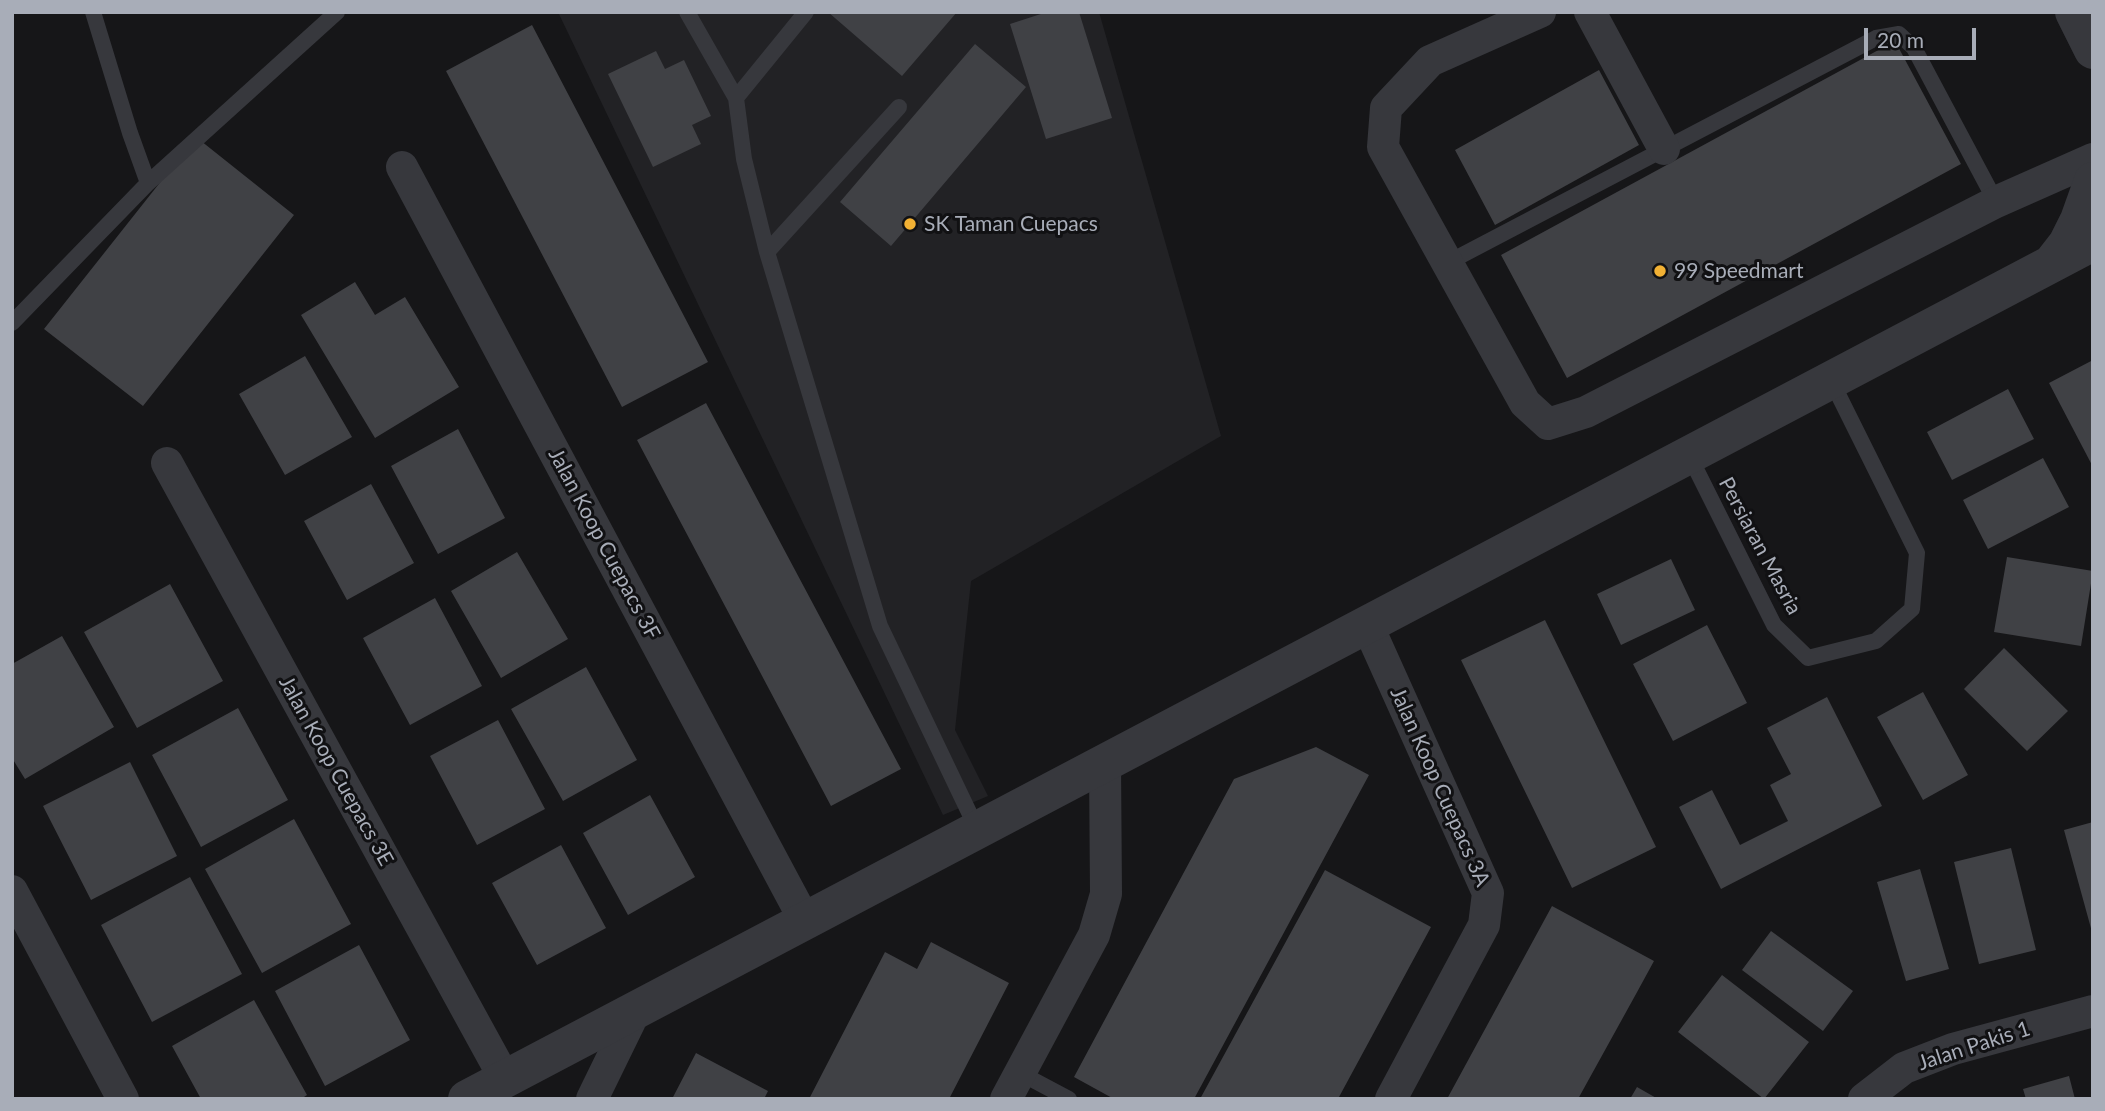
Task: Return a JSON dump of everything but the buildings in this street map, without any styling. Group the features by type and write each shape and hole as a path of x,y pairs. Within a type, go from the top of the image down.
{"street":[{"path":"1540,12 1430,61 1386,108 1383,147 1525,403 1548,424 1586,412 1996,202 2093,159"},
{"path":"1590,12 1664,149"},
{"path":"2074,12 2093,50"},
{"name":"Jalan Koop Cuepacs 3F","path":"402,167 805,921"},
{"path":"2052,264 2067,244 2079,220 2093,181"},
{"path":"467,1099 2093,242"},
{"name":"Jalan Koop Cuepacs 3E","path":"167,463 505,1079"},
{"name":"Jalan Koop Cuepacs 3A","path":"1367,624 1488,893 1484,925 1391,1099"},
{"path":"1013,1086 1094,935 1106,894 1105,763"},
{"path":"12,891 123,1099"},
{"name":"Jalan Pakis 1","path":"1864,1099 1905,1068 1953,1049 2093,1010"},
{"path":"592,1099 635,1011"}],"lane":[{"path":"93,12 130,134 148,183"},
{"path":"12,323 148,183 337,12"},
{"path":"687,12 736,97 744,159 767,252 880,626 978,830"},
{"path":"736,97 806,12"},
{"path":"1447,263 1876,38 1899,34 1914,48 1996,202"},
{"path":"767,252 899,107"},
{"name":"Persiaran Masria","path":"1689,455 1774,625 1808,658 1876,641 1912,609 1917,553 1831,380"},
{"path":"1013,1086 1069,1099"}],"shaded area":[{"name":"SK Taman Cuepacs","path":"558,12 1099,12 1221,436 971,581 955,730 988,796 943,815"}],"place":[{"name":"SK Taman Cuepacs","path":"910,224"},
{"name":"99 Speedmart","path":"1660,271"}]}
